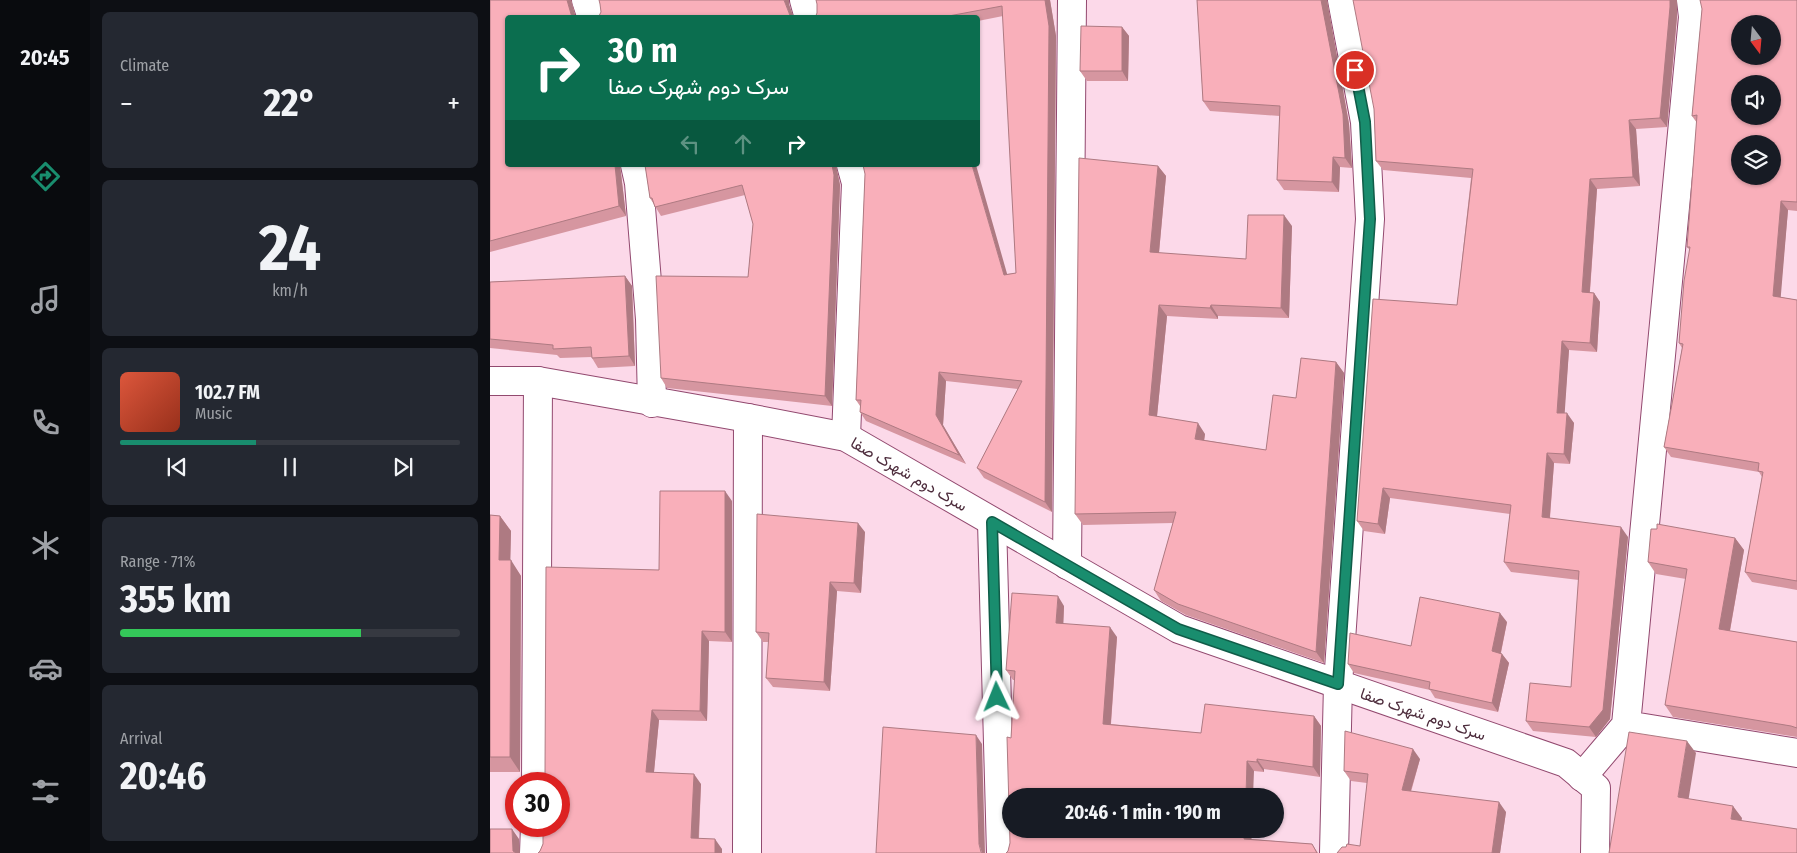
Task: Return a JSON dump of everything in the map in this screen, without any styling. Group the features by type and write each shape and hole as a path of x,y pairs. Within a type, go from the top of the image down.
{"street":[{"path":"586,0 591,15"},
{"path":"804,0 808,15"},
{"path":"1067,565 1072,0"},
{"path":"1334,853 1338,684 1370,219 1365,122 1342,0"},
{"path":"1582,777 1626,725 1692,27 1691,0"},
{"path":"636,167 640,183 650,319 652,402"},
{"path":"846,437 856,183 852,167"},
{"name":"سرک دوم شهرک صفا","path":"490,381 538,382 846,437 1178,629 1566,764 1596,788 1595,853"},
{"path":"536,772 538,382"},
{"path":"747,853 748,418"},
{"path":"992,522 1001,853"},
{"path":"1626,725 1797,753"},
{"path":"534,853 535,837"}],"building":[{"path":"490,0 567,0 572,15 505,15 505,167 615,167 619,206 490,241"},
{"path":"599,0 784,0 790,15 600,15 601,12"},
{"path":"816,0 1045,0 1049,26 1045,502 977,468 1022,381 939,372 936,415 959,455 860,412 861,400 856,400 865,174 863,167 973,167 1004,275 1016,273 1002,6 954,15 816,15"},
{"path":"1197,0 1321,0 1343,114 1345,158 1333,157 1332,182 1277,180 1280,106 1203,101"},
{"path":"1353,0 1670,0 1660,118 1629,120 1633,177 1590,179 1582,292 1594,293 1590,343 1562,341 1557,413 1567,413 1564,454 1547,453 1542,517 1621,527 1603,710 1589,727 1526,721 1530,683 1571,687 1579,571 1504,562 1511,505 1383,488 1378,524 1357,521 1373,299 1457,305 1473,169 1376,161 1374,109"},
{"path":"1700,0 1797,0 1797,202 1781,201 1773,296 1797,300 1797,581 1745,572 1763,472 1758,471 1759,463 1664,447 1683,344 1679,343 1684,281 1690,247 1687,247 1697,115 1692,116 1702,9"},
{"path":"1081,26 1122,27 1122,71 1080,71"},
{"path":"1079,158 1158,166 1150,252 1246,259 1248,215 1284,215 1281,308 1211,305 1210,308 1159,305 1149,415 1198,423 1195,439 1266,450 1273,395 1296,398 1301,358 1336,362 1316,652 1178,604 1154,590 1176,512 1075,514"},
{"path":"645,167 832,167 834,175 825,396 661,378 656,276 748,277 753,224 742,185 655,207 652,198 650,198"},
{"path":"625,276 629,356 592,358 591,347 553,349 553,345 490,339 490,282"},
{"path":"660,491 725,491 725,632 702,631 700,711 652,710 646,772 694,774 691,838 715,839 715,853 538,853 543,844 543,837 570,837 570,772 545,772 546,567 659,570"},
{"path":"757,514 858,523 854,583 830,582 824,682 766,678 769,633 756,632"},
{"path":"490,515 500,516 499,560 511,560 510,757 490,757"},
{"path":"1657,524 1735,538 1719,629 1797,642 1797,728 1665,705 1687,569 1648,562 1651,529 1657,529"},
{"path":"1012,593 1058,596 1056,623 1110,627 1103,724 1201,733 1205,704 1314,716 1313,767 1257,759 1257,762 1247,761 1246,788 1008,788 1007,737 1011,738 1015,671 1006,670"},
{"path":"1420,597 1500,613 1492,651 1502,654 1492,703 1429,689 1430,682 1348,664 1350,633 1411,646"},
{"path":"883,727 976,735 979,844 983,853 876,853"},
{"path":"1345,731 1413,749 1402,790 1499,802 1492,853 1337,853 1342,847 1346,847 1347,844 1360,846 1368,774 1344,771"},
{"path":"1629,732 1687,741 1678,797 1733,806 1731,819 1797,829 1797,853 1609,853"},
{"path":"490,829 505,829 505,837 512,837 513,851 516,853 490,853"},
{"path":"1010,838 1244,838 1312,844 1317,853 1006,853"}],"route":[{"path":"997,697 992,522 1178,629 1338,684 1370,219 1365,122 1355,70"}]}
